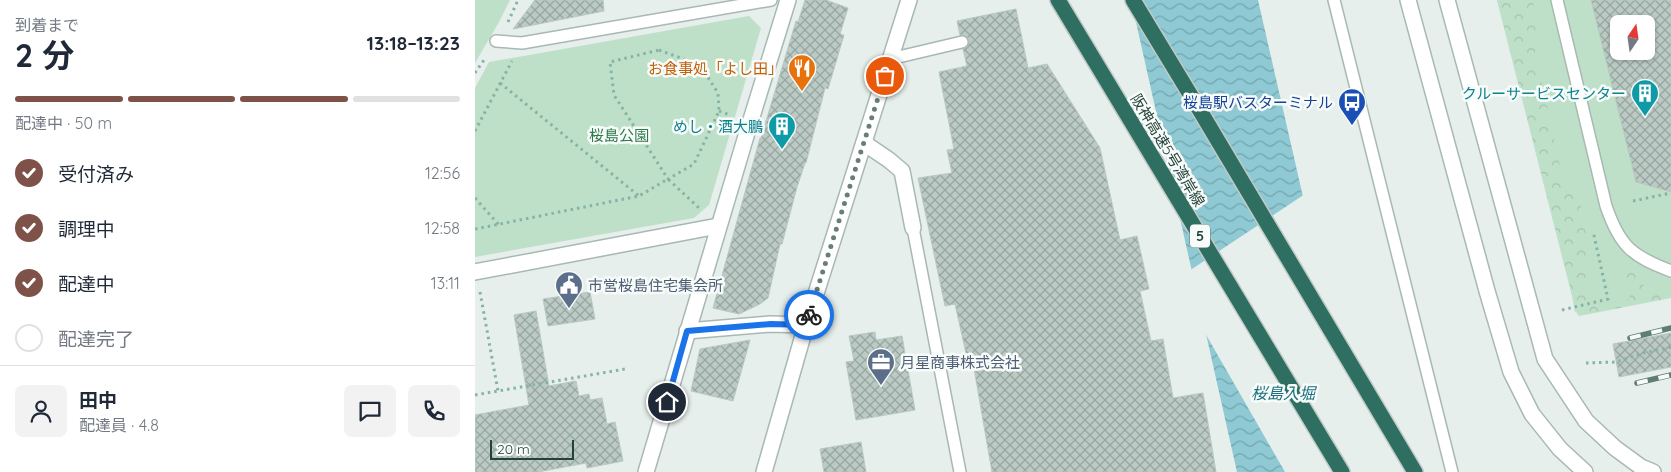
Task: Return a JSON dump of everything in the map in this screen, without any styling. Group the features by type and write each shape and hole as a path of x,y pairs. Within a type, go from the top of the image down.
{"highway":[{"name":"阪神高速5号湾岸線","path":"1058,0 1342,472"},
{"path":"1133,0 1415,472"}],"street":[{"path":"646,472 718,226 788,0"},
{"path":"764,472 806,325 909,0"},
{"path":"1409,0 1487,291 1511,372 1532,414 1560,450 1585,472"},
{"path":"1447,0 1545,359 1586,421 1615,448 1641,467 1653,472"},
{"path":"864,143 902,171 913,228"},
{"path":"476,272 718,226"},
{"path":"687,331 771,324 806,325"}],"lane":[{"path":"496,41 523,44 771,0"},
{"path":"1335,0 1453,472"},
{"path":"1557,0 1606,206 1613,228 1623,243 1635,255 1671,271"},
{"path":"890,59 962,42"},
{"path":"913,228 960,472"}],"path":[{"path":"475,130 499,83 523,44"},
{"path":"475,229 499,226 639,196 668,179 695,164 719,111 718,93 700,65 659,50 610,62 614,95 668,179 718,226"},
{"path":"499,83 639,196"},
{"path":"1633,201 1671,193"},
{"path":"475,198 499,226"},
{"path":"1561,310 1608,299 1592,229"},
{"path":"476,272 498,391"},
{"path":"1586,363 1616,362 1643,353 1671,347"},
{"path":"475,395 625,369"}],"green space":[{"path":"475,0 510,0 475,63"},
{"path":"1497,0 1671,0 1671,292 1575,312"},
{"path":"1497,0 1532,0 1537,15 1534,46 1562,175 1581,206 1594,261 1584,264 1594,305 1630,299 1626,269 1641,271 1645,293 1671,288 1671,298 1579,316 1577,314"},
{"name":"桜島公園","path":"749,16 761,28 709,205 694,218 475,257 475,88 489,62"}],"water":[{"name":"桜島入堀","path":"1131,0 1258,0 1366,472 1237,472"}],"pier":[{"path":"1305,194 1368,472 1285,472 1201,326 1189,271"}],"building":[{"path":"535,0 603,0 604,11 513,29"},
{"path":"805,0 826,0 848,8 840,34 844,35 828,89 825,88 806,163 797,187 782,244 780,244 768,298 739,314 713,308 760,138 796,21 798,22"},
{"name":"クルーサービスセンター","path":"1591,0 1671,0 1671,192 1636,182"},
{"path":"1016,9 1028,68 1047,64 1100,148 1120,240 1137,236 1149,289 1140,291 1151,341 1163,339 1173,398 1203,393 1216,472 992,472 972,357 967,358 955,304 945,306 918,178 952,173 947,150 954,149 939,72 967,66 963,49 967,47 969,41 967,37 960,35 957,21"},
{"name":"市営桜島住宅集会所","path":"590,292 595,319 548,326 543,299"},
{"path":"536,311 549,386 576,381 579,396 589,394 590,400 602,398 607,424 615,422 623,461 587,468 586,463 538,472 475,472 475,415 529,405 514,315"},
{"name":"月星商事株式会社","path":"875,332 876,340 902,336 915,410 856,420 846,362 854,361 849,336"},
{"path":"1671,333 1671,367 1619,377 1613,344"},
{"path":"750,340 733,401 691,391 700,349"},
{"path":"861,442 866,472 824,472 820,449"}],"railway":[{"path":"1630,338 1671,328"},
{"path":"1637,383 1671,375"}],"way so far":[{"path":"809,315 885,76"}],"place":[{"name":"お食事処「よし田」","path":"802,92"},
{"name":"クルーサービスセンター","path":"1645,117"},
{"name":"桜島駅バスターミナル","path":"1352,126"},
{"name":"めし・酒大鵬","path":"782,150"},
{"name":"市営桜島住宅集会所","path":"569,309"},
{"name":"月星商事株式会社","path":"881,386"}],"route":[{"path":"667,402 687,331 771,324 806,325 809,315"}]}
